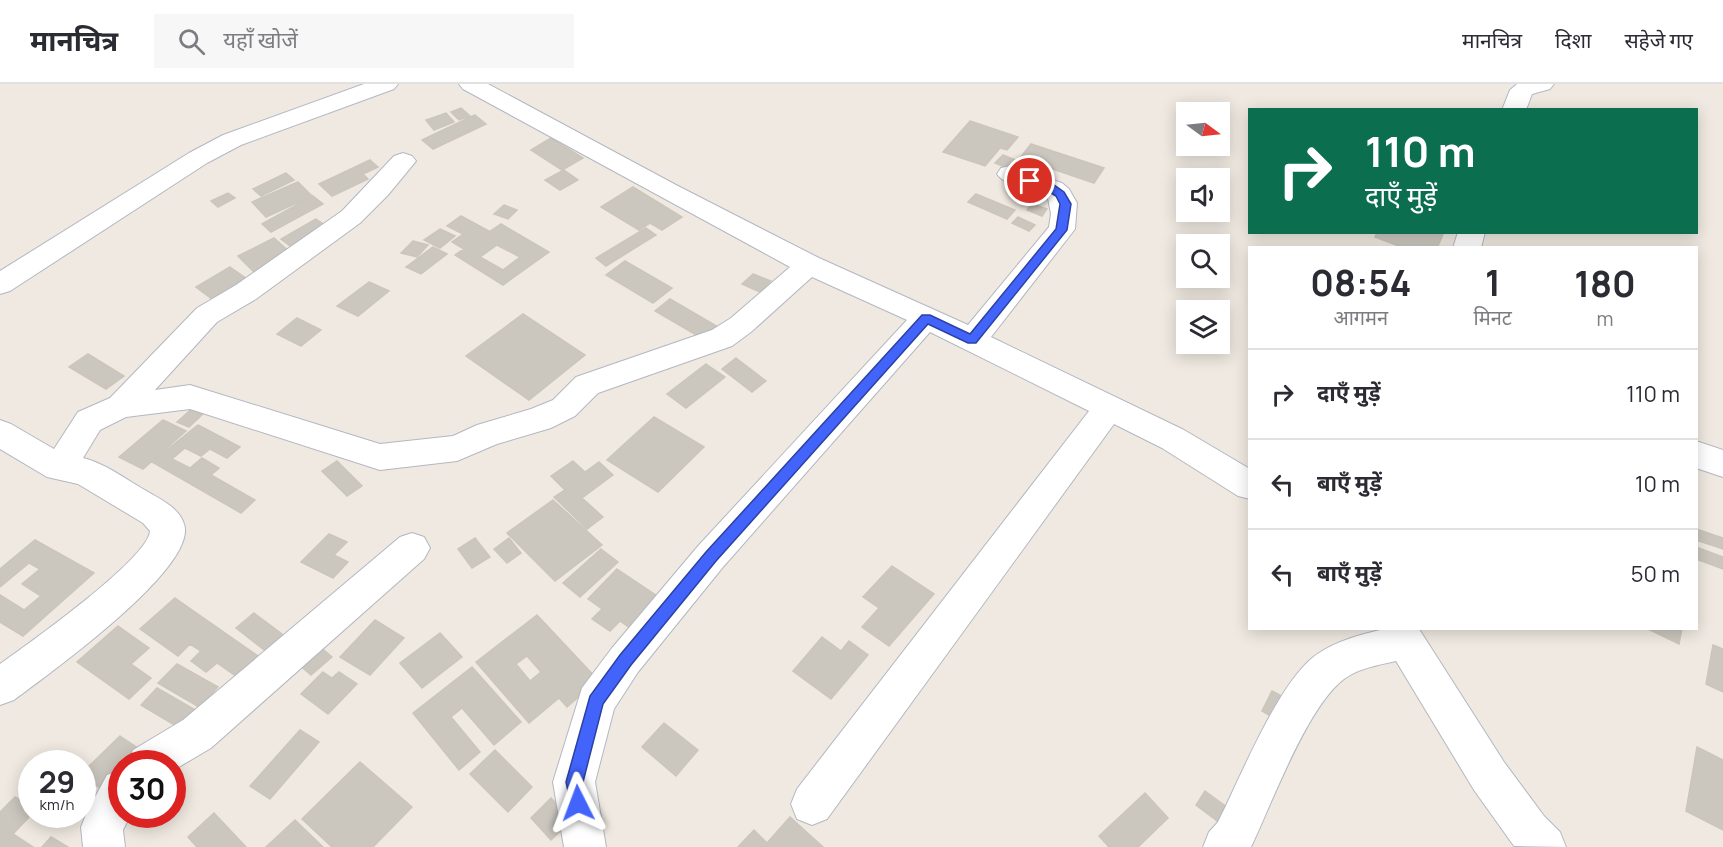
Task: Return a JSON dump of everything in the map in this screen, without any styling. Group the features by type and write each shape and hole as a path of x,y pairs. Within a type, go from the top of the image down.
{"street":[{"path":"0,284 198,158 232,140 386,84"},
{"path":"471,84 809,265 926,318 1173,439 1248,485"},
{"path":"1515,108 1522,90 1542,84"},
{"path":"59,468 90,421 121,405 207,315 246,292 351,217 403,161"},
{"path":"972,340 1062,230 1065,217 1065,204 1060,194 1050,187 1010,174"},
{"path":"121,405 190,397 380,457 457,448 488,434 540,419 564,408 587,385 722,338 741,325 809,265"},
{"path":"585,847 574,782 596,701 625,660 711,556 926,318"},
{"path":"812,804 1109,408"},
{"path":"0,433 59,468 85,472 155,513 168,526 167,541 153,560 87,623 0,687"},
{"path":"1698,455 1723,464"},
{"path":"170,750 197,734 412,548"},
{"path":"1224,847 1242,821 1285,731 1312,687 1330,666 1402,635 1489,776 1529,831 1545,847"},
{"path":"104,847 102,828 108,815"}],"building":[{"path":"461,108 470,116 459,120 451,112"},
{"path":"446,113 454,122 434,130 426,120"},
{"path":"475,115 486,124 433,149 422,140"},
{"path":"970,121 1018,137 1007,150 1000,148 985,166 943,152"},
{"path":"551,138 583,158 562,170 531,150"},
{"path":"1031,144 1104,168 1094,183 1020,158"},
{"path":"1003,155 1025,164 1017,172 995,163"},
{"path":"370,160 378,167 363,174 368,179 332,196 319,184"},
{"path":"564,170 578,180 560,190 545,180"},
{"path":"286,173 294,180 261,196 253,189"},
{"path":"298,182 312,196 266,217 252,202"},
{"path":"633,187 682,217 662,230 650,223 639,230 601,207"},
{"path":"228,193 235,198 218,207 211,201"},
{"path":"976,194 1015,210 1007,219 968,202"},
{"path":"313,196 323,204 271,232 262,224"},
{"path":"1032,204 1047,209 1042,216 1027,210"},
{"path":"504,205 517,210 508,219 494,214"},
{"path":"461,216 489,231 464,249 452,242 463,234 447,226"},
{"path":"1018,217 1035,225 1029,231 1012,223"},
{"path":"316,219 332,230 297,251 281,239"},
{"path":"501,224 549,252 503,285 455,255","holes":["497,245 520,257 503,270 480,257"]},
{"path":"646,228 656,235 606,266 596,258"},
{"path":"440,229 455,236 440,248 424,240"},
{"path":"1376,234 1443,234 1438,246 1399,246 1375,237"},
{"path":"274,238 291,253 254,272 238,256"},
{"path":"413,241 428,245 417,257 401,253"},
{"path":"433,247 447,254 421,274 406,267"},
{"path":"625,261 672,288 653,303 606,275"},
{"path":"230,267 247,279 212,299 196,287"},
{"path":"753,274 771,281 760,292 742,284"},
{"path":"369,282 389,291 358,316 337,306"},
{"path":"670,299 720,328 705,340 655,311"},
{"path":"523,314 585,355 529,400 466,356"},
{"path":"297,318 321,330 301,346 277,334"},
{"path":"88,354 124,376 106,389 69,367"},
{"path":"736,358 766,381 752,392 722,369"},
{"path":"706,364 725,377 686,408 667,394"},
{"path":"194,407 205,412 189,427 177,422"},
{"path":"654,417 704,447 658,492 607,460"},
{"path":"163,420 186,431 143,469 119,457"},
{"path":"198,425 240,447 227,458 210,449 201,456 185,448 172,459 190,468 202,458 219,468 211,475 255,500 241,513 152,462"},
{"path":"337,461 362,486 347,496 322,471"},
{"path":"573,461 585,472 599,462 613,475 582,498 603,517 587,529 554,497 565,490 551,476"},
{"path":"553,500 602,545 555,581 507,533"},
{"path":"1698,530 1723,538 1723,549 1698,541"},
{"path":"329,534 347,542 334,555 348,562 333,578 301,562"},
{"path":"475,538 490,557 472,568 458,549"},
{"path":"509,538 521,553 507,563 494,549"},
{"path":"35,540 94,573 23,636 0,622 0,595 24,610 41,596 22,584 40,569 29,563 0,587 0,569"},
{"path":"1698,548 1723,557 1723,569 1698,560"},
{"path":"601,549 618,562 580,597 563,583"},
{"path":"892,566 934,594 889,646 862,627 879,608 863,597"},
{"path":"617,569 666,602 637,633 620,621 610,631 592,619 602,609 588,599"},
{"path":"175,598 258,656 236,676 217,663 206,672 191,661 201,651 190,644 178,656 140,629"},
{"path":"254,613 290,640 272,656 236,628"},
{"path":"537,615 598,680 567,707 559,698 529,723 476,662","holes":["527,656 541,672 530,681 516,664"]},
{"path":"375,620 404,638 370,675 340,657"},
{"path":"118,626 149,648 131,664 151,678 129,699 77,662"},
{"path":"1650,630 1682,630 1679,644"},
{"path":"440,633 462,657 422,688 400,663"},
{"path":"822,637 841,651 849,641 868,655 831,699 793,671"},
{"path":"317,644 332,657 311,675 296,662"},
{"path":"1713,645 1723,649 1723,692 1706,684"},
{"path":"177,664 218,687 199,707 158,683"},
{"path":"472,667 521,722 494,745 462,708 451,717 480,752 459,770 413,713"},
{"path":"323,672 332,678 339,672 357,684 328,714 301,694"},
{"path":"157,688 204,715 188,733 141,705"},
{"path":"1272,691 1289,700 1279,721 1262,711"},
{"path":"664,723 698,750 676,776 642,747"},
{"path":"300,730 319,742 270,799 250,786"},
{"path":"120,736 141,750 108,750 108,785 103,790 96,785 96,759"},
{"path":"1697,747 1723,760 1723,830 1686,811"},
{"path":"495,750 532,787 508,812 470,774"},
{"path":"360,762 412,807 373,847 332,847 302,819"},
{"path":"1205,791 1228,808 1220,823 1196,805"},
{"path":"1145,793 1168,818 1138,847 1109,847 1099,836"},
{"path":"15,797 18,799 19,828 13,834 33,847 0,847 0,812"},
{"path":"551,798 572,820 551,840 531,818"},
{"path":"214,813 246,847 197,847 188,837"},
{"path":"790,817 823,847 738,847 754,830 767,843"},
{"path":"295,820 323,847 266,847"},
{"path":"51,837 68,847 42,847"}],"route":[{"path":"578,803 574,782 596,701 625,660 711,556 926,318 972,340 1062,230 1065,204 1060,194 1050,187 1030,181"}]}
